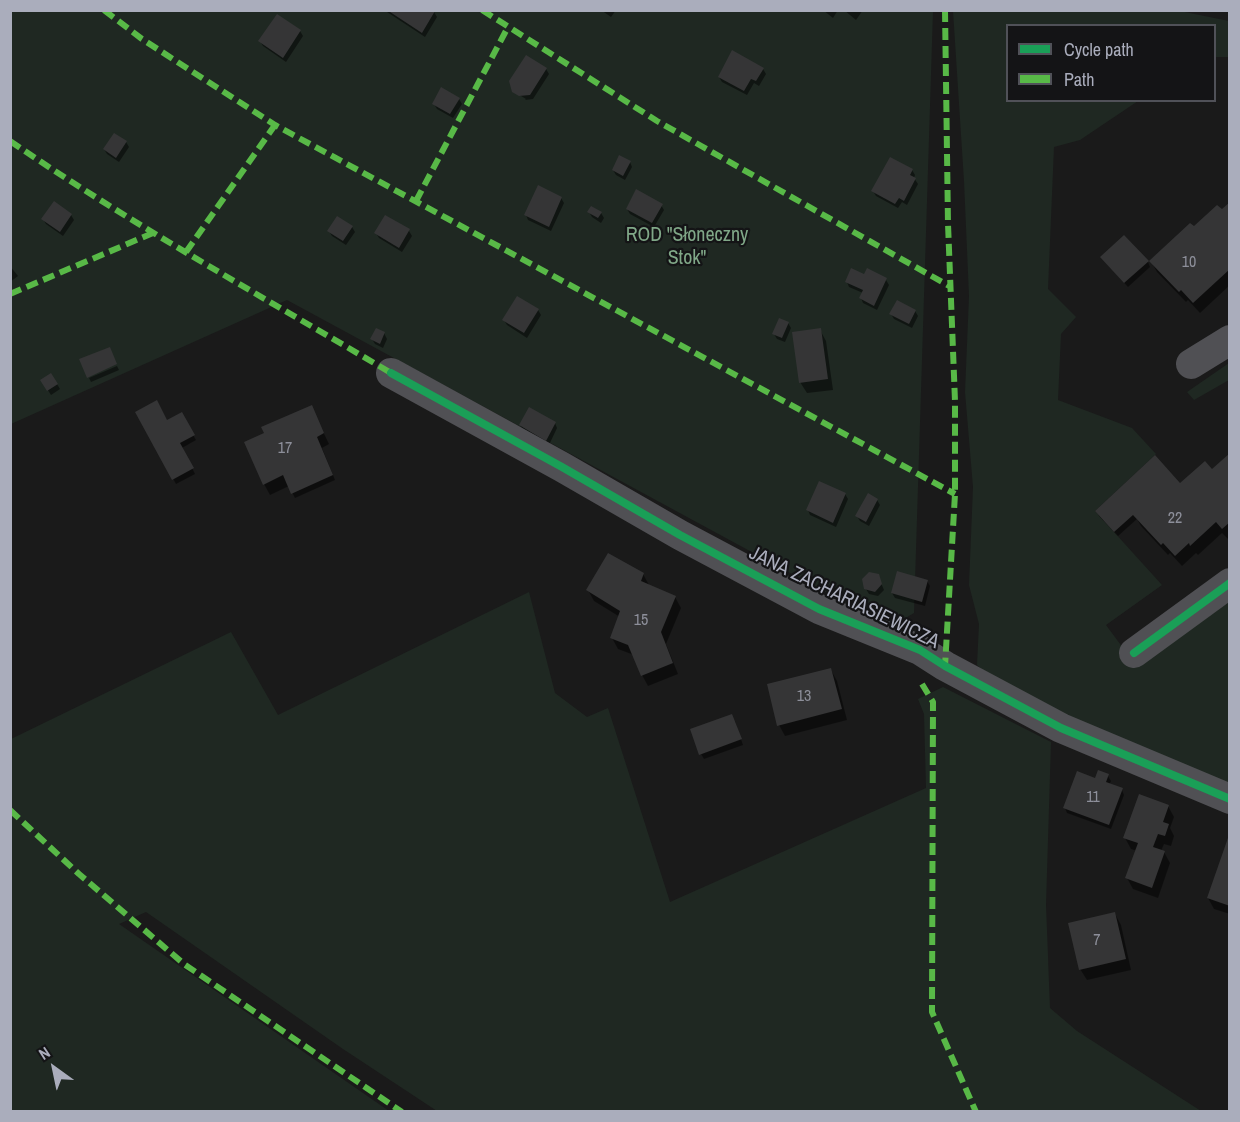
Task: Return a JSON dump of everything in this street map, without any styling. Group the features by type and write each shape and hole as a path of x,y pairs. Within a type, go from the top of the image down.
{"street":[{"path":"1191,364 1230,340"},
{"name":"JANA ZACHARIASIEWICZA","path":"391,373 680,535 819,609 920,650 945,666 1061,728 1230,799"},
{"path":"1134,653 1230,583"}],"green space":[{"path":"1175,10 1229,21 1229,57 1216,57 1216,24 1006,24 1006,102 1137,102 1080,140 1054,147 1048,289 1076,317 1061,334 1058,400 1132,428 1156,454 1095,511 1162,585 1106,625 1137,667 1229,602 1229,785 1053,710 987,674 977,665 979,624 969,585 973,487 965,392 969,296 953,11"},
{"name":"ROD \"Słoneczny Stok\"","path":"10,11 933,11 914,613 890,627 287,300 11,424"},
{"path":"1229,363 1229,380 1194,400 1187,392"},
{"path":"529,592 555,693 587,717 608,708 670,902 926,788 924,714 918,699 943,687 1051,742 1046,905 1050,1008 1077,1031 1201,1111 437,1111 343,1049 146,912 119,924 389,1111 11,1111 11,739 231,632 278,715"}],"building":[{"path":"387,10 434,10 435,11 422,33"},
{"path":"277,14 301,30 283,58 258,41"},
{"path":"732,50 764,68 756,81 751,79 744,91 718,77"},
{"path":"526,55 547,68 530,95 519,96 512,92 509,81"},
{"path":"441,87 460,98 450,114 432,104"},
{"path":"114,133 127,141 116,158 103,149"},
{"path":"619,155 631,161 623,176 612,170"},
{"path":"890,157 913,169 910,175 916,178 904,201 899,198 895,204 871,191"},
{"path":"538,185 562,197 549,227 524,215"},
{"path":"636,189 663,204 652,223 626,209"},
{"path":"54,201 72,214 60,232 41,219"},
{"path":"1230,202 1230,269 1193,303 1149,261 1190,223 1194,226 1217,205 1222,209"},
{"path":"591,206 602,212 598,218 587,212"},
{"path":"385,215 410,229 399,248 374,233"},
{"path":"337,216 353,226 343,241 327,231"},
{"path":"1124,235 1149,261 1124,283 1100,257"},
{"path":"851,268 864,274 867,268 887,278 874,306 859,298 863,290 845,282"},
{"path":"517,296 539,309 524,333 502,320"},
{"path":"897,300 916,310 909,324 889,314"},
{"path":"779,318 789,322 782,338 772,334"},
{"path":"376,328 385,332 380,344 370,339"},
{"path":"821,328 828,379 799,383 792,332"},
{"path":"110,347 117,364 87,378 79,359"},
{"path":"51,373 58,384 47,391 40,380"},
{"path":"157,400 167,420 182,412 195,435 180,443 194,468 172,480 135,412"},
{"path":"312,405 324,433 317,437 333,475 291,494 283,475 263,485 244,442 264,433 261,427"},
{"path":"529,407 556,422 546,441 519,425"},
{"path":"1230,453 1230,522 1222,529 1216,522 1190,546 1189,543 1175,556 1163,543 1161,545 1133,515 1114,532 1095,511 1155,455 1180,483 1205,461 1212,469"},
{"path":"819,481 846,493 833,523 806,510"},
{"path":"868,493 878,499 866,522 855,516"},
{"path":"608,553 644,573 641,581 676,596 661,632 673,663 641,676 628,645 610,638 620,611 586,590"},
{"path":"897,571 928,580 922,602 891,593"},
{"path":"869,572 879,574 882,584 875,592 864,589 862,579"},
{"path":"831,668 842,709 777,726 767,684"},
{"path":"732,714 742,739 699,755 690,729"},
{"path":"1098,770 1109,774 1106,782 1123,788 1109,825 1063,808 1077,771 1095,778"},
{"path":"1139,794 1169,805 1163,822 1169,824 1165,836 1158,834 1153,847 1165,851 1152,888 1125,878 1138,843 1123,838"},
{"path":"1230,835 1230,906 1207,898"},
{"path":"1115,912 1126,959 1079,970 1068,923"}],"marked path":[{"path":"104,10 142,39 275,125 955,494"},
{"path":"482,10 657,121 951,287"},
{"path":"945,10 948,224 955,401 955,494 945,666"},
{"path":"416,201 508,27"},
{"path":"186,252 275,125"},
{"path":"10,141 151,231 391,373"},
{"path":"10,294 153,233"},
{"path":"922,684 933,702 932,1012 976,1112"},
{"path":"10,810 79,874 184,964 402,1112"}],"cycle path":[{"path":"391,373 680,535 819,609 920,650 945,666 1061,728 1230,799"},
{"path":"1134,653 1230,583"}]}
